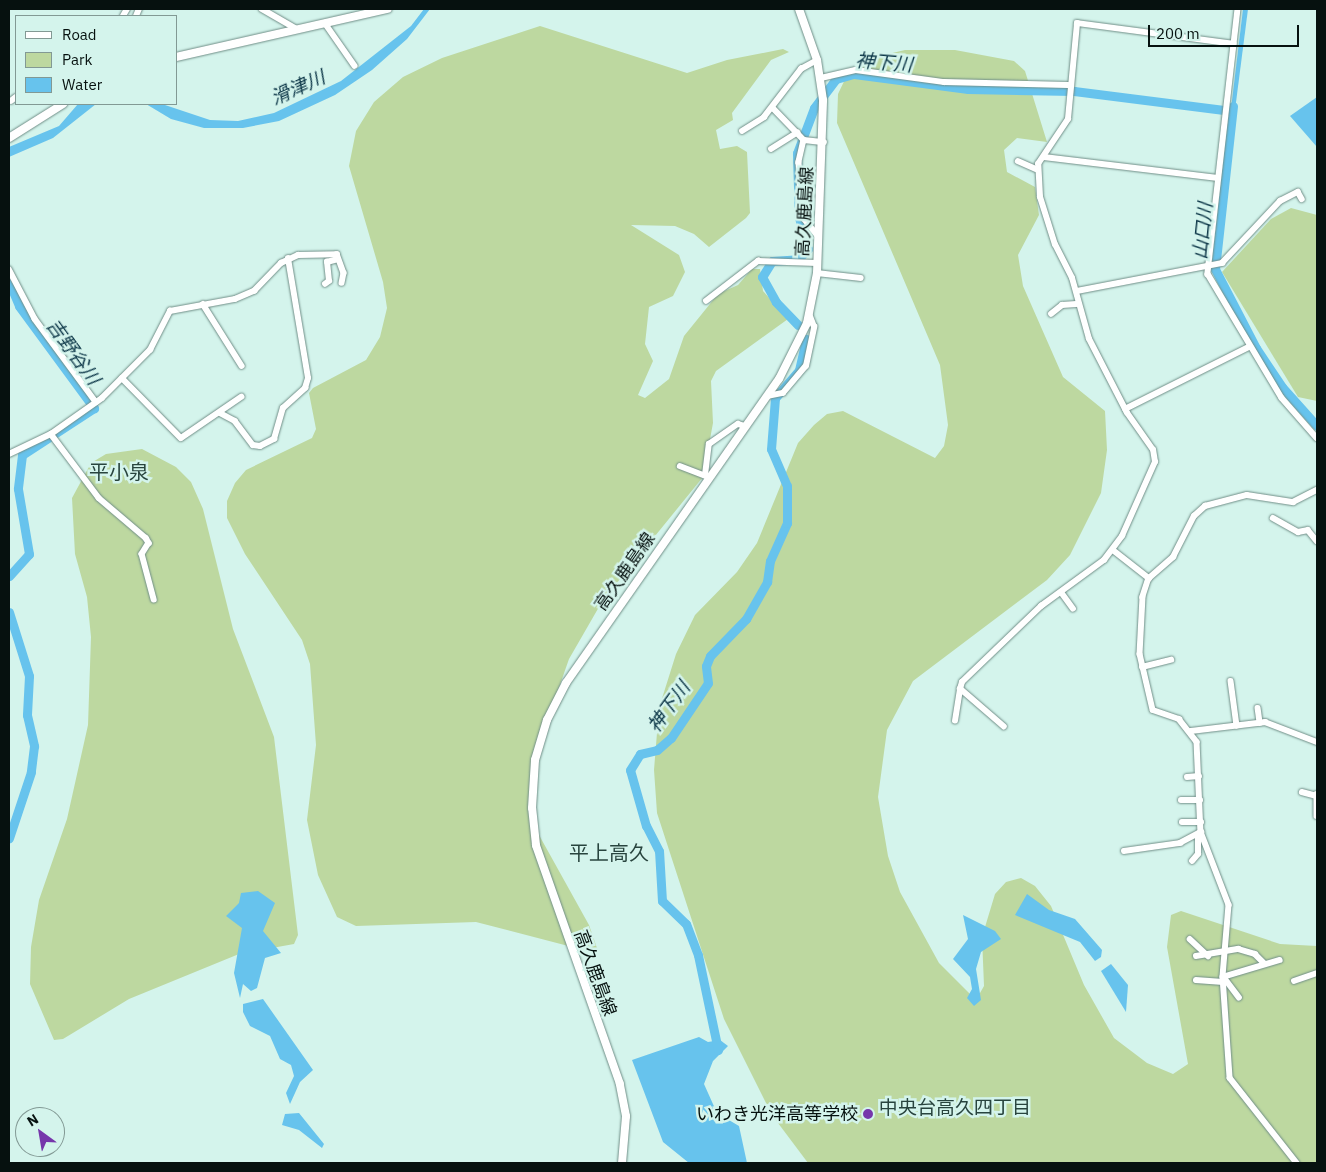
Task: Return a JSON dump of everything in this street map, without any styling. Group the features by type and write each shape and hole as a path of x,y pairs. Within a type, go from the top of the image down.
{"main road":[{"path":"178,57 388,9"},
{"name":"高久鹿島線","path":"622,1163 626,1116 620,1084 536,845 532,808 535,760 546,720 566,684 707,476 745,426 773,396 806,323 817,273 824,142 824,100 817,60 799,9"},
{"path":"9,138 60,105"}],"street":[{"path":"262,9 296,30"},
{"path":"1238,9 1208,263 1211,282 1249,347 1282,398 1317,438"},
{"path":"325,23 355,66"},
{"path":"955,721 962,682 1005,638 1113,550 1155,462 1153,450 1125,409 1076,304 1077,291 1046,220 1036,169 1066,127 1068,89 1077,23 1234,44"},
{"path":"742,131 773,108 801,69 817,60"},
{"path":"822,82 856,70 944,82 1068,89"},
{"path":"10,101 15,98"},
{"path":"773,108 801,137 824,142"},
{"path":"771,149 801,137"},
{"path":"801,137 799,162 802,216 819,237"},
{"path":"1044,157 1218,178"},
{"path":"1018,161 1036,169"},
{"path":"1077,291 1208,263 1220,263 1262,224 1280,201 1298,192 1302,199"},
{"path":"9,454 53,436 93,404 150,350 170,311 235,299 254,291 288,259 319,252 337,254 344,273 342,283"},
{"path":"220,413 235,421 253,445 260,446 274,439 283,408 305,388 308,378 288,259"},
{"path":"324,284 329,281 327,262 338,259"},
{"path":"706,301 752,264 767,262 817,263"},
{"path":"9,269 35,319 93,404"},
{"path":"817,273 861,278"},
{"path":"203,304 242,366"},
{"path":"1052,314 1062,305 1076,304"},
{"path":"773,396 806,366 814,327 809,314"},
{"path":"1125,409 1249,347"},
{"path":"122,378 181,438 241,397"},
{"path":"680,466 707,476 709,444 738,424 745,426"},
{"path":"53,436 106,504 146,538 149,543 142,554 154,599"},
{"path":"1192,860 1198,854 1201,822 1197,742 1190,731 1174,716 1153,710 1142,667 1143,597 1149,578 1173,557 1194,516 1205,506 1247,495 1293,502 1317,490"},
{"path":"1273,518 1298,532 1308,530 1317,541"},
{"path":"1113,550 1149,578"},
{"path":"1062,593 1073,608"},
{"path":"1142,667 1171,660"},
{"path":"1231,681 1237,726"},
{"path":"960,689 1004,727"},
{"path":"1258,708 1260,723"},
{"path":"1190,731 1260,723 1317,742"},
{"path":"1187,777 1200,776"},
{"path":"1302,792 1317,795 1317,816"},
{"path":"1181,800 1200,800"},
{"path":"1182,822 1201,822"},
{"path":"1124,851 1180,843 1199,833"},
{"path":"1199,833 1227,894 1223,980 1230,1078 1297,1163"},
{"path":"1190,939 1208,956"},
{"path":"1196,956 1225,955 1245,951 1264,964"},
{"path":"1196,980 1223,980 1264,964 1280,960"},
{"path":"1294,981 1317,973"},
{"path":"1223,980 1239,998"}],"green space":[{"path":"540,26 687,73 727,60 783,49 789,52 771,60 732,113 733,120 716,130 720,149 737,146 747,152 750,213 746,218 709,247 694,234 675,226 631,225 679,255 685,272 673,296 649,307 645,344 653,361 638,395 645,398 669,379 684,336 718,294 738,285 752,269 760,269 763,291 788,319 716,371 711,381 713,423 703,477 603,600 569,659 537,756 533,809 539,835 589,925 599,954 476,922 356,926 337,917 318,875 307,820 316,745 310,664 302,640 245,554 227,518 227,501 235,483 246,470 312,438 316,429 309,393 313,388 366,360 380,337 387,308 383,282 349,166 356,131 374,102 403,77 442,58"},
{"path":"905,50 955,50 1014,61 1025,71 1047,142 1017,138 1004,150 1007,172 1035,187 1039,215 1018,255 1023,286 1063,377 1105,411 1107,450 1101,493 1070,555 1047,580 913,681 887,730 878,797 888,856 900,892 939,963 976,1000 984,986 982,937 995,894 1006,882 1021,878 1035,886 1051,906 1084,985 1114,1038 1147,1063 1173,1074 1188,1064 1167,947 1171,915 1181,911 1280,944 1317,946 1317,1163 808,1163 772,1115 724,1019 657,813 654,770 659,708 676,654 695,615 737,572 757,543 798,443 814,425 827,414 843,411 935,458 944,446 948,425 940,365 837,123 838,94 849,71 871,58"},
{"path":"1291,208 1317,215 1317,401 1298,397 1222,272 1271,219"},
{"path":"142,449 176,467 191,482 203,509 233,629 274,737 298,935 294,944 239,954 129,999 63,1039 54,1040 30,984 31,947 39,900 67,819 88,725 91,637 87,597 75,554 72,498 91,463 106,454"}],"water":[{"path":"424,9 430,9 407,39 372,70 335,95 279,121 243,128 204,128 171,119 148,105 165,105 210,120 238,121 274,113 341,81 411,26"},
{"path":"1243,9 1248,9 1235,110 1231,109"},
{"path":"1317,97 1317,147 1290,116"},
{"path":"77,105 95,105 53,138 9,157 9,147 59,126"},
{"path":"258,891 275,903 263,931 281,953 265,958 257,988 251,991 243,984 240,998 234,973 242,928 226,916 239,903 241,893"},
{"path":"1027,894 1049,910 1075,919 1102,950 1101,957 1095,961 1080,942 1015,915"},
{"path":"963,915 995,931 1001,939 981,952 976,969 981,1000 974,1006 967,998 972,989 970,977 953,959 968,939"},
{"path":"1111,964 1128,985 1126,1012 1101,971"},
{"path":"263,999 313,1070 300,1082 290,1104 286,1093 294,1076 291,1065 280,1059 270,1036 250,1026 243,1012 243,1004"},
{"path":"699,1037 708,1042 720,1040 728,1046 713,1061 704,1084 717,1113 739,1126 747,1163 689,1163 663,1142 632,1060"},
{"path":"299,1113 324,1144 322,1148 299,1130 282,1125 285,1114"}],"waterway":[{"name":"神下川","path":"798,325 776,302 762,277 772,261 798,259 808,249 799,218 797,153 814,108 836,79 854,74 968,89 1074,91 1232,111"},
{"name":"山口川","path":"1233,106 1215,269 1256,348 1282,387 1317,426"},
{"name":"吉野谷川","path":"9,282 19,306 94,408 22,455 18,489 29,554 9,576"},
{"name":"神下川","path":"718,1050 698,955 686,924 662,901 659,851 646,826 630,770 640,754 657,750 671,738 708,683 706,666 710,656 746,619 767,582 770,561 787,523 787,486 771,449 775,398 799,370 806,339"},
{"name":"吉野谷川","path":"9,612 29,676 27,715 34,746 31,772 9,838"}],"place":[{"name":"いわき光洋高等学校","path":"868,1114"}],"district":[{"name":"平小泉","path":"119,471"},
{"name":"平上高久","path":"609,852"},
{"name":"中央台高久四丁目","path":"955,1108"}],"water label":[{"name":"滑津川","path":"298,88"}]}
